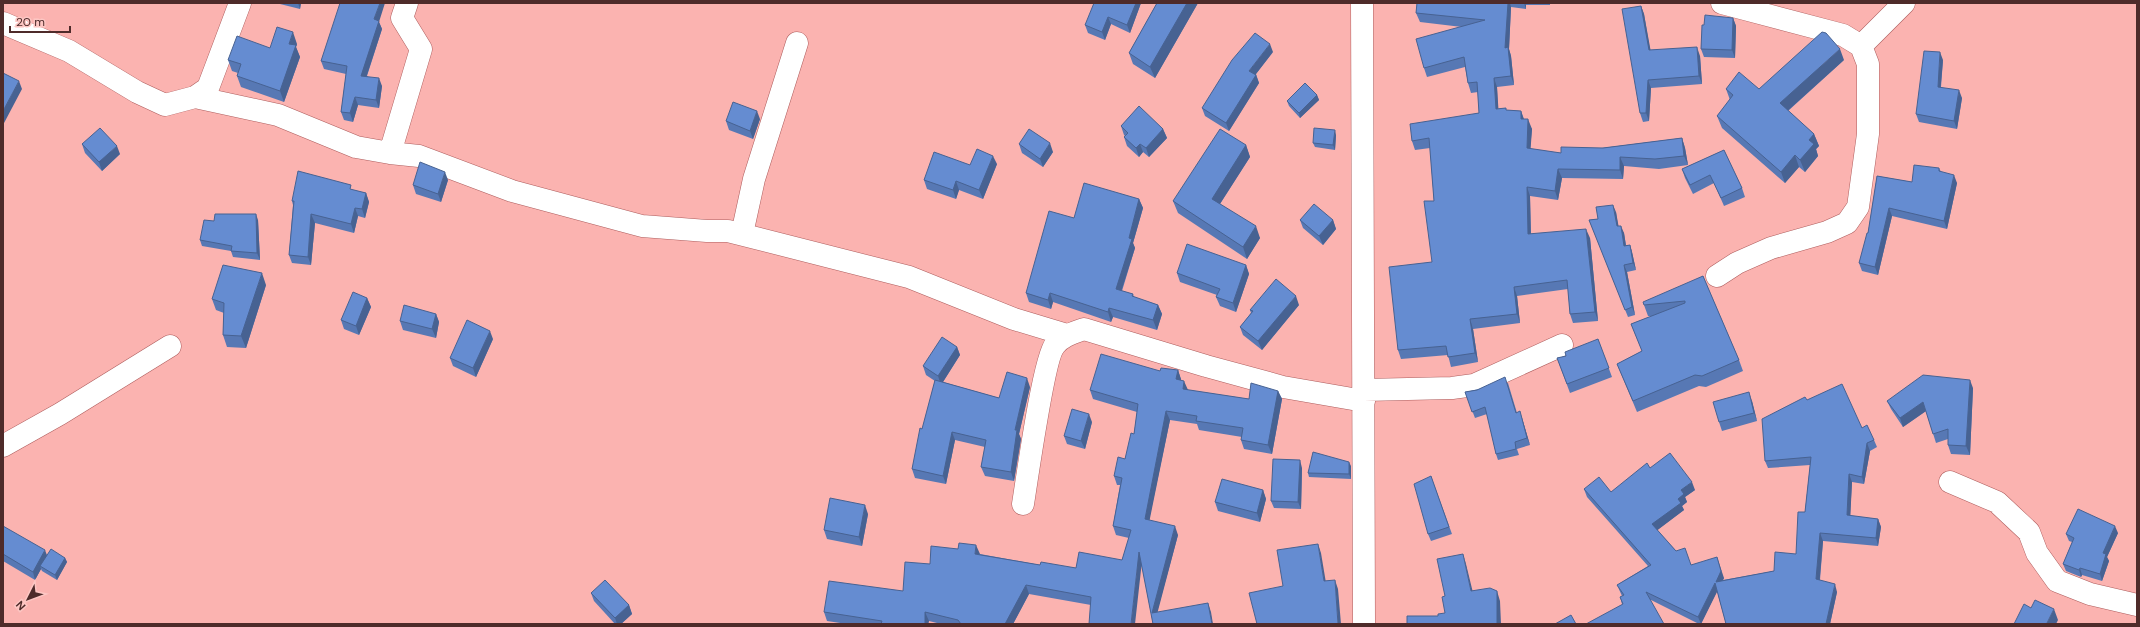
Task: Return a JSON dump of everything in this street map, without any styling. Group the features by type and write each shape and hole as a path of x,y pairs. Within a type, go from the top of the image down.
{"street":[{"path":"3,22 69,51 137,92 165,105 195,97 208,88 240,3"},
{"path":"390,153 421,49 402,18 407,3"},
{"path":"1362,3 1364,624"},
{"path":"1717,276 1737,263 1771,248 1827,232 1847,223 1858,207 1868,134 1868,64 1861,46 1843,35 1722,3"},
{"path":"1861,46 1904,3"},
{"path":"742,234 754,179 798,43"},
{"path":"195,97 278,115 356,147 419,156 512,191 642,226 707,231 728,231 909,277 1014,319 1067,335"},
{"path":"1023,504 1046,371 1054,345 1067,335 1084,329 1199,364 1283,387 1364,395 1474,385 1562,345"},
{"path":"3,446 60,414 170,346"},
{"path":"1950,482 1997,502 2030,532 2037,553 2057,581 2090,594 2137,605"}],"building":[{"path":"340,3 380,3 374,19 379,21 361,76 379,78 376,100 355,97 350,113 341,112 347,66 321,61"},
{"path":"1094,3 1136,3 1127,25 1108,17 1102,32 1085,25"},
{"path":"1157,3 1187,3 1150,67 1129,53"},
{"path":"1417,3 1508,3 1505,48 1508,47 1511,76 1494,78 1496,109 1506,108 1506,110 1521,111 1521,119 1528,119 1527,148 1561,153 1561,147 1603,148 1682,138 1684,156 1655,159 1620,157 1620,170 1558,169 1555,191 1527,187 1528,234 1586,229 1595,312 1570,314 1567,280 1514,287 1517,314 1470,319 1475,353 1448,357 1446,346 1398,350 1389,267 1432,262 1424,201 1434,201 1429,138 1412,141 1410,124 1479,113 1477,82 1468,83 1464,57 1424,68 1416,39 1485,20 1416,13"},
{"path":"1641,6 1649,50 1697,47 1699,76 1648,80 1646,113 1640,113 1622,9"},
{"path":"1705,15 1733,18 1732,50 1701,49 1702,25 1704,25"},
{"path":"277,27 293,32 289,44 296,45 280,91 237,76 241,64 228,60 237,36 270,48"},
{"path":"1822,32 1826,33 1840,49 1780,103 1814,134 1809,140 1814,144 1800,160 1795,155 1781,172 1717,116 1733,95 1726,89 1739,72 1759,89"},
{"path":"1255,33 1270,44 1249,71 1256,75 1226,123 1202,108 1232,60"},
{"path":"1924,51 1940,52 1938,87 1959,90 1954,121 1916,114"},
{"path":"3,73 19,81 3,111"},
{"path":"1305,83 1317,95 1299,113 1287,101"},
{"path":"733,102 757,111 750,131 726,121"},
{"path":"1139,106 1163,129 1146,148 1140,144 1136,148 1124,137 1128,133 1121,126"},
{"path":"100,128 117,146 99,162 82,144"},
{"path":"1314,128 1335,130 1333,145 1313,143"},
{"path":"1029,129 1050,143 1040,159 1019,144"},
{"path":"1220,129 1246,145 1212,199 1256,226 1243,247 1173,201"},
{"path":"977,149 993,156 979,190 956,181 953,190 924,180 934,152 970,165"},
{"path":"1724,150 1742,188 1721,198 1710,175 1690,185 1682,169"},
{"path":"420,162 445,172 438,194 413,185"},
{"path":"1914,165 1939,168 1939,171 1954,175 1944,221 1889,208 1875,267 1859,263 1868,233 1877,176 1912,182"},
{"path":"298,171 351,185 350,189 366,193 362,209 355,208 351,224 311,214 308,257 289,255 294,201 292,201"},
{"path":"1084,183 1139,199 1129,238 1132,239 1116,289 1133,294 1132,296 1158,305 1153,320 1109,308 1108,312 1050,293 1048,300 1026,293 1049,211 1074,218"},
{"path":"1314,204 1333,220 1319,236 1300,220"},
{"path":"1613,205 1617,226 1621,226 1624,246 1630,245 1633,263 1624,265 1632,307 1625,310 1589,220 1598,219 1596,207"},
{"path":"215,214 256,214 257,253 231,251 232,246 200,240 204,220 214,221"},
{"path":"1187,244 1246,265 1233,303 1216,297 1220,289 1177,273"},
{"path":"223,265 262,273 241,336 223,335 224,303 212,299"},
{"path":"1703,276 1739,360 1702,376 1695,375 1633,401 1617,364 1642,351 1631,324 1685,303 1685,301 1644,305 1643,302"},
{"path":"1276,279 1296,296 1258,341 1240,327 1253,311 1250,310"},
{"path":"353,292 367,298 356,326 341,320"},
{"path":"404,305 436,314 432,329 400,321"},
{"path":"467,320 490,331 473,368 450,358"},
{"path":"942,337 957,347 938,376 923,366"},
{"path":"1598,339 1609,368 1567,384 1557,358 1566,356 1565,352"},
{"path":"1101,354 1160,371 1161,368 1178,370 1176,379 1184,381 1183,389 1249,399 1251,383 1278,391 1268,445 1241,440 1243,428 1196,421 1197,416 1166,411 1145,519 1175,526 1152,613 1208,603 1212,624 1153,624 1139,552 1131,624 1089,624 1091,597 1026,585 1005,624 961,624 958,620 925,612 925,624 881,624 882,621 824,612 829,581 903,591 905,562 930,564 931,546 958,549 959,543 976,545 975,554 1040,565 1041,562 1076,568 1079,552 1122,560 1131,530 1113,526 1122,478 1114,476 1118,457 1125,459 1131,433 1134,434 1138,404 1090,390"},
{"path":"1007,372 1027,378 1015,430 1017,430 1011,472 981,467 986,440 952,432 943,476 912,469 920,428 922,429 935,380 999,398"},
{"path":"1923,375 1970,380 1966,446 1948,445 1948,429 1933,434 1923,402 1900,418 1887,401"},
{"path":"1505,377 1516,413 1520,411 1527,438 1515,442 1516,449 1496,454 1485,407 1472,412 1465,392 1477,390"},
{"path":"1842,384 1862,428 1867,425 1874,440 1867,443 1862,477 1849,474 1847,515 1878,519 1876,538 1820,533 1816,579 1835,584 1826,624 1726,624 1715,583 1698,617 1646,592 1664,624 1586,624 1623,604 1620,597 1624,595 1617,585 1651,565 1584,489 1599,477 1611,492 1647,463 1650,468 1670,453 1692,482 1681,490 1684,494 1678,499 1681,503 1652,524 1676,551 1685,548 1691,565 1717,557 1721,571 1716,582 1774,571 1775,552 1796,554 1798,512 1805,512 1811,457 1765,461 1762,419 1805,397 1807,400"},
{"path":"1749,392 1754,413 1719,422 1713,402"},
{"path":"1072,409 1089,414 1081,441 1064,436"},
{"path":"1313,452 1349,462 1349,474 1308,473"},
{"path":"1273,459 1300,460 1298,502 1271,501"},
{"path":"1431,476 1449,527 1428,534 1414,484"},
{"path":"1222,479 1263,490 1257,513 1215,502"},
{"path":"830,498 865,505 859,537 824,530"},
{"path":"2078,509 2115,526 2103,553 2106,554 2100,574 2080,568 2079,570 2063,564 2074,538 2066,534"},
{"path":"3,526 45,550 33,572 3,554"},
{"path":"1318,544 1324,581 1335,580 1338,624 1257,624 1249,593 1283,586 1277,550"},
{"path":"51,549 65,558 55,575 40,566"},
{"path":"1463,554 1471,591 1490,588 1497,591 1497,624 1407,624 1407,616 1438,616 1438,614 1445,613 1442,597 1445,596 1437,559"},
{"path":"605,580 629,605 615,618 591,593"},
{"path":"2035,600 2054,609 2047,623 2049,624 2014,624 2024,604 2031,608"},
{"path":"1571,615 1576,624 1555,624"}]}
